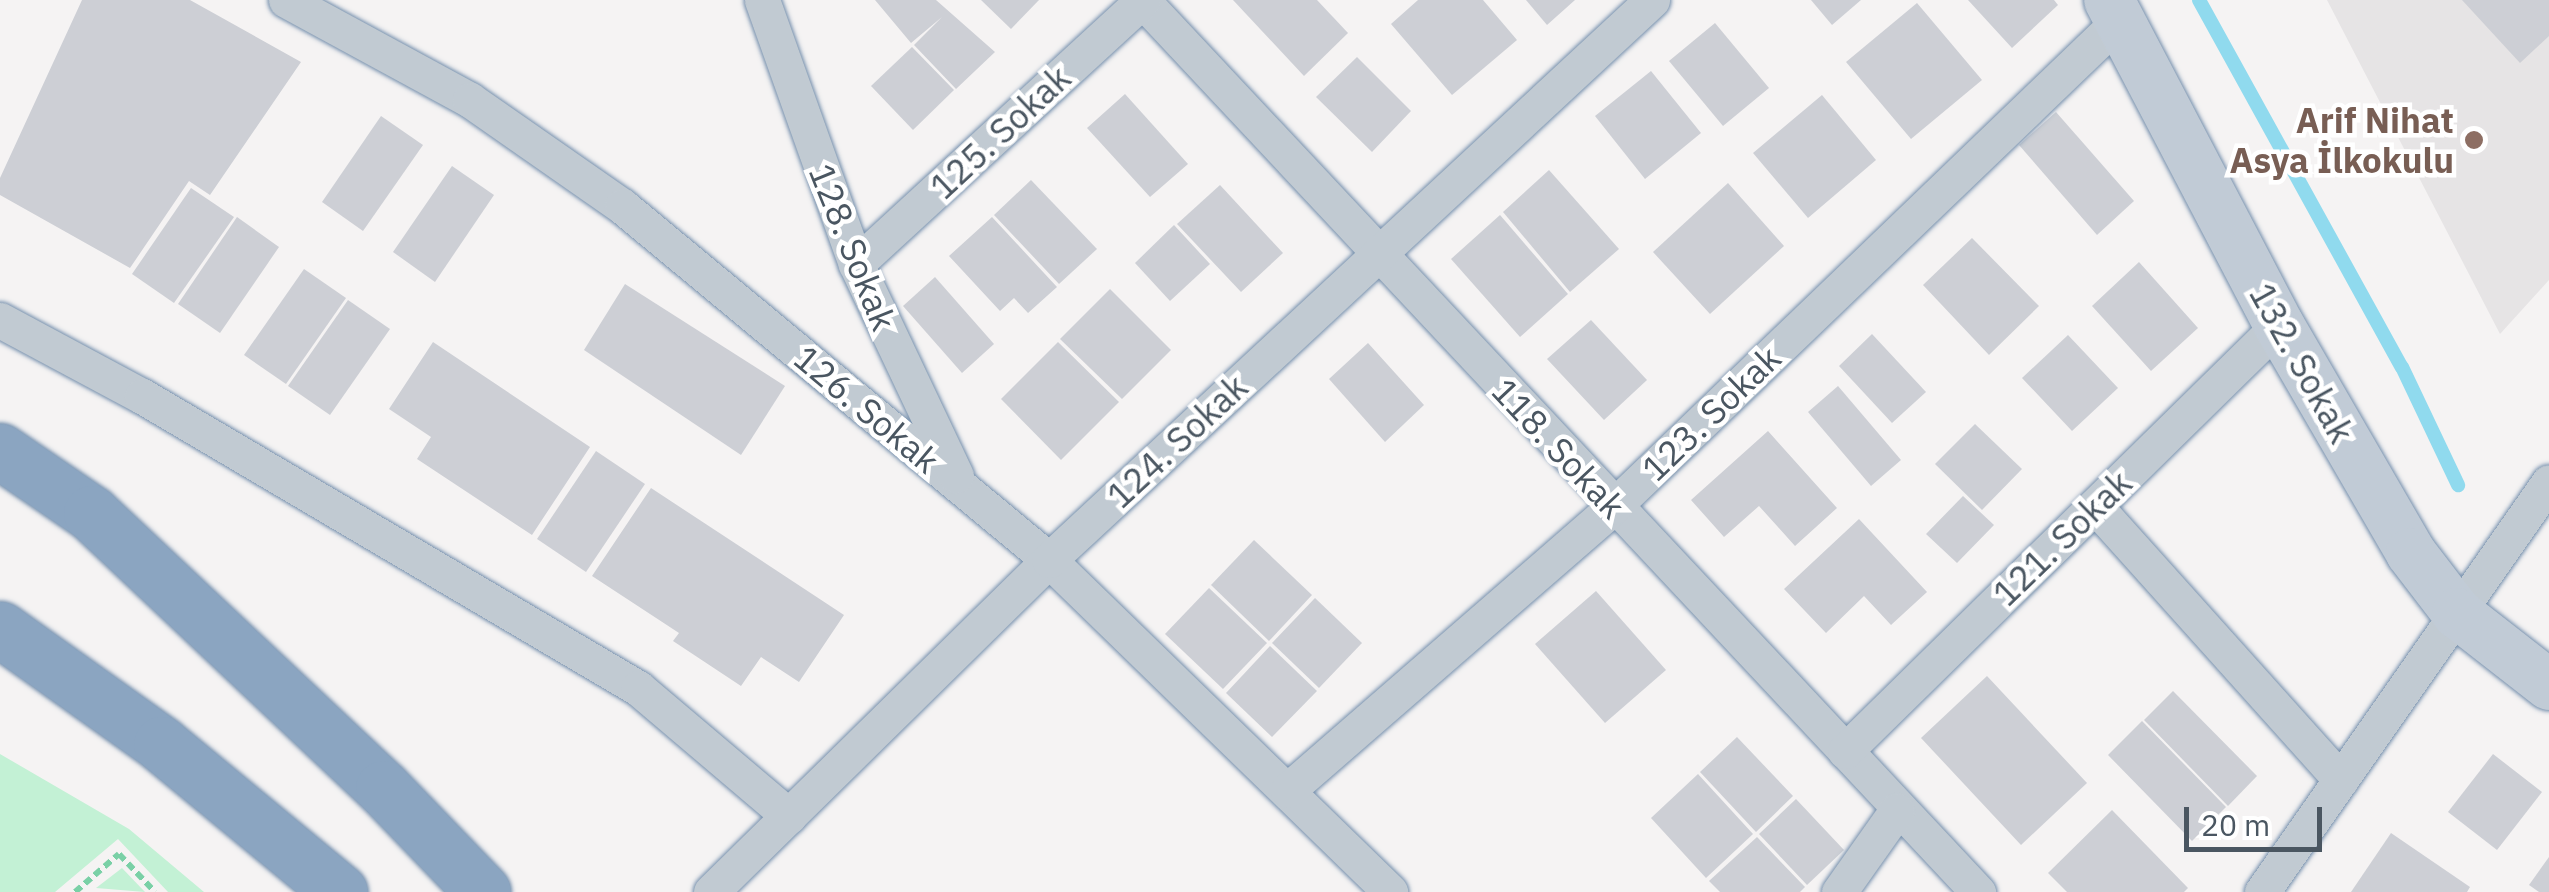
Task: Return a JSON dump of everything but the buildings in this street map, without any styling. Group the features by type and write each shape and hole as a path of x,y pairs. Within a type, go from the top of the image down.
{"highway":[{"path":"0,450 105,526 383,788 483,892"},
{"path":"0,629 161,744 340,892"}],"main road":[{"name":"132. Sokak","path":"2114,10 2278,325 2379,502 2457,614 2549,685"}],"street":[{"name":"126. Sokak","path":"286,0 470,100 555,156 1049,560 1390,892"},
{"name":"128. Sokak","path":"762,0 856,264 961,486"},
{"name":"125. Sokak","path":"856,264 1143,0"},
{"name":"118. Sokak","path":"1143,0 1613,507 1978,892"},
{"name":"124. Sokak","path":"711,892 1049,560 1652,0"},
{"name":"123. Sokak","path":"1288,790 1613,507 2114,10"},
{"path":"0,320 142,396 638,688 789,816"},
{"name":"121. Sokak","path":"1845,751 2278,325"},
{"path":"2262,892 2549,482"},
{"path":"2095,506 2340,780"},
{"path":"1839,892 1897,810"}],"path":[{"path":"77,891 119,854 155,892"}],"shaded area":[{"name":"Arif Nihat Asya İlkokulu","path":"2327,0 2549,0 2549,280 2500,334"}],"green space":[{"path":"0,754 129,829 204,892 168,892 118,839 55,892 0,892"},
{"path":"122,868 145,892 96,888"}],"waterway":[{"path":"2199,0 2402,367 2458,485"}],"place":[{"name":"Arif Nihat Asya İlkokulu","path":"2474,140"}]}
